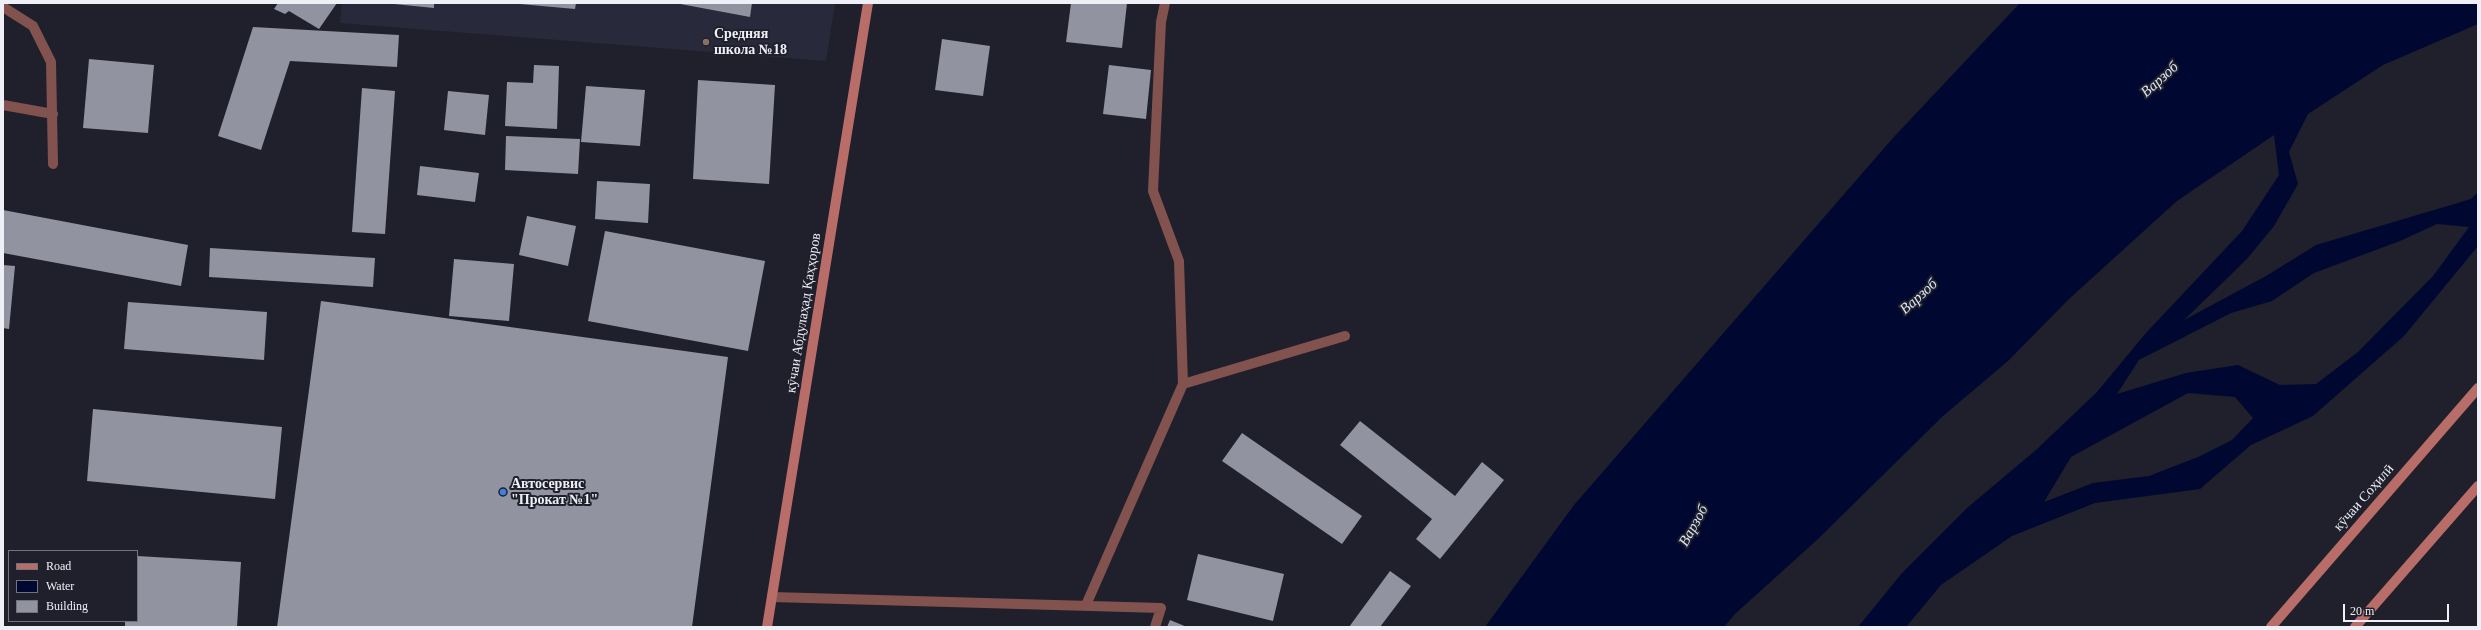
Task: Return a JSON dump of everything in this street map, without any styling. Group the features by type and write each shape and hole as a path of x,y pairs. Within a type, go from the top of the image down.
{"main road":[{"name":"кӯчаи Абдулаҳад Қаҳҳоров","path":"768,627 868,3"},
{"name":"кӯчаи Соҳилӣ","path":"2271,627 2478,388"},
{"path":"2355,627 2478,486"}],"street":[{"path":"1086,606 1183,384 1179,261 1153,191 1161,22 1165,3"},
{"path":"3,7 33,26 51,62 53,164"},
{"path":"3,105 53,114"},
{"path":"1183,384 1345,336"},
{"path":"772,598 1161,608 1154,627"}],"shaded area":[{"name":"Средняя школа №18","path":"342,3 835,3 826,61 340,23"}],"water":[{"name":"Варзоб","path":"2020,3 2478,3 2478,24 2383,65 2308,114 2289,152 2298,184 2274,226 2247,259 2184,320 2266,276 2316,245 2471,199 2478,192 2478,246 2404,336 2313,416 2251,445 2200,489 2095,503 2012,536 1941,585 1906,627 1858,627 1902,573 1967,508 2036,450 2097,392 2145,334 2242,231 2279,175 2274,135 2177,201 2069,299 2008,361 1943,416 1818,539 1735,614 1724,627 1485,627 1574,505 1892,139","holes":["2437,224 2469,227 2433,276 2358,352 2316,384 2280,385 2238,365 2186,373 2117,394 2139,360 2231,313 2272,301 2314,273 2400,241","2188,393 2235,397 2253,418 2232,440 2198,457 2149,476 2093,483 2044,502 2071,457"]}],"building":[{"path":"278,3 337,3 319,29 289,11 285,14 274,9"},
{"path":"384,3 434,3 434,8"},
{"path":"509,3 576,3 575,9"},
{"path":"675,3 752,3 750,17"},
{"path":"1071,3 1127,3 1122,48 1066,42"},
{"path":"253,27 399,35 397,67 290,61 261,150 218,136"},
{"path":"942,39 990,46 983,96 935,90"},
{"path":"89,59 154,65 148,133 83,128"},
{"path":"534,65 559,66 557,129 505,126 507,82 533,83"},
{"path":"1109,65 1151,70 1146,119 1103,114"},
{"path":"698,80 775,85 769,184 693,179"},
{"path":"586,86 645,90 640,146 581,142"},
{"path":"362,88 395,91 385,234 352,232"},
{"path":"448,91 489,95 485,135 444,130"},
{"path":"506,136 580,139 578,174 505,170"},
{"path":"420,166 479,173 475,202 417,195"},
{"path":"597,181 650,184 648,223 595,219"},
{"path":"3,210 188,245 181,286 3,253"},
{"path":"527,216 576,226 568,266 519,255"},
{"path":"605,231 765,261 748,351 588,321"},
{"path":"210,248 375,258 373,287 209,277"},
{"path":"454,259 514,264 509,321 449,316"},
{"path":"3,265 15,266 9,329 3,328"},
{"name":"Автосервис \"Прокат №1\"","path":"321,301 728,357 692,627 277,627"},
{"path":"128,302 267,312 264,360 124,349"},
{"path":"93,409 282,427 275,499 87,481"},
{"path":"1360,421 1455,496 1482,462 1504,480 1440,559 1416,539 1432,519 1340,445"},
{"path":"1242,433 1362,516 1342,544 1222,461"},
{"path":"1198,554 1284,574 1273,621 1187,600"},
{"path":"138,556 241,562 237,627 125,627 125,622 138,622"},
{"path":"1390,571 1411,586 1380,627 1349,627"},
{"path":"1170,620 1187,627 1167,627"}],"place":[{"name":"Средняя школа №18","path":"706,42"},
{"name":"Автосервис \"Прокат №1\"","path":"503,492"}]}
